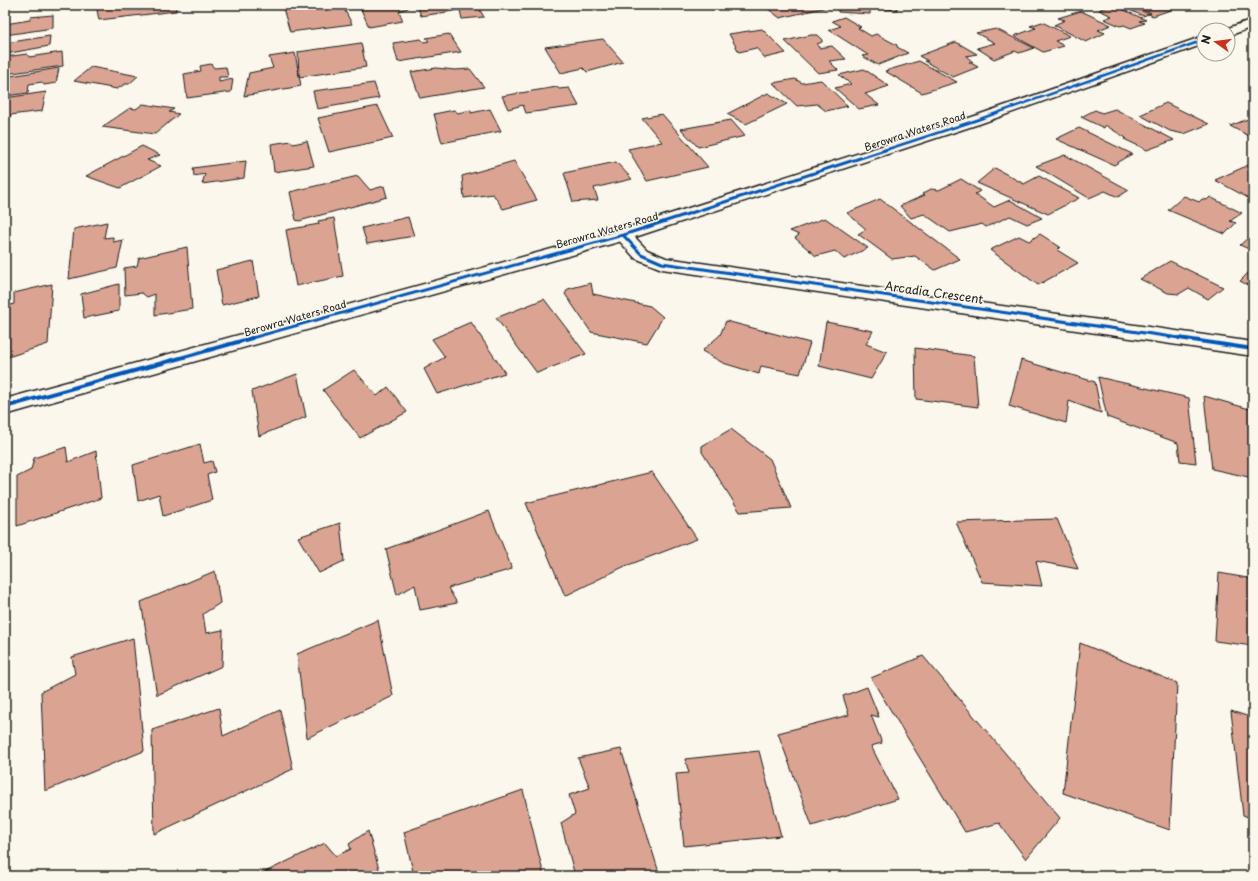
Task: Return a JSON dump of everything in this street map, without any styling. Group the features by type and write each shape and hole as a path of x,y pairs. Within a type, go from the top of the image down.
{"main road":[{"path":"1236,29 1253,23"},
{"name":"Berowra Waters Road","path":"5,407 623,235 977,120 1196,43"},
{"name":"Arcadia Crescent","path":"623,235 641,254 662,263 1253,349"}],"building":[{"path":"96,5 176,5 176,11 99,20"},
{"path":"282,5 342,5 352,24 290,32"},
{"path":"359,5 408,5 408,8 399,11 403,21 369,27"},
{"path":"417,5 493,5 478,7 484,17 462,19 460,10 421,16"},
{"path":"763,5 824,5 827,7 780,18"},
{"path":"838,5 897,5 897,10 870,8 870,14 838,12"},
{"path":"1100,5 1113,5 1146,20 1139,21 1145,23 1131,28 1124,25 1120,26 1104,19 1112,16 1099,10 1105,7"},
{"path":"1119,5 1132,5 1151,13 1143,16"},
{"path":"1129,5 1168,5 1176,8 1153,16"},
{"path":"1081,11 1111,25 1098,30 1105,33 1086,42 1054,25 1065,20 1058,18"},
{"path":"53,15 53,28 5,35 5,24 30,20 30,17"},
{"path":"844,17 861,27 858,28 871,36 876,34 897,45 897,47 908,53 878,65 862,56 868,55 829,30 841,26 832,21"},
{"path":"1042,22 1070,36 1055,41 1064,46 1043,52 1014,36 1036,28 1030,26"},
{"path":"762,29 786,53 765,58 756,48 739,52 729,34"},
{"path":"996,29 1034,48 1019,53 1015,51 994,59 977,48 995,43 976,33"},
{"path":"449,34 461,52 398,62 393,43 421,39 424,42 429,41 426,38"},
{"path":"817,35 822,40 822,42 817,44 819,48 832,46 846,59 829,61 838,70 818,73 785,41"},
{"path":"50,36 49,46 5,54 5,43"},
{"path":"603,39 623,62 587,72 583,68 561,73 545,47"},
{"path":"956,42 977,54 966,56 973,62 969,62 978,67 953,77 924,61 928,61 919,56"},
{"path":"361,43 366,67 299,77 298,52"},
{"path":"62,52 63,66 5,74 5,57 27,54 29,57"},
{"path":"295,53 301,86 244,96 249,73 273,68 269,57"},
{"path":"919,61 957,82 922,93 885,71"},
{"path":"211,64 214,68 226,67 228,77 219,77 219,82 233,79 231,92 187,98 184,74 201,71 200,66"},
{"path":"91,67 138,76 129,84 125,84 117,89 74,81"},
{"path":"59,68 56,83 44,85 42,82 29,84 28,93 5,96 5,77"},
{"path":"436,68 455,70 470,69 484,87 420,98 411,72"},
{"path":"864,69 889,86 865,94 879,105 859,109 835,88 851,84 839,75"},
{"path":"795,79 802,83 821,80 848,106 826,111 817,104 797,106 773,83"},
{"path":"374,83 379,98 317,109 313,91"},
{"path":"557,87 559,89 569,88 579,106 526,113 523,105 508,109 502,96"},
{"path":"46,92 42,111 10,115 10,118 5,119 5,98"},
{"path":"768,93 787,104 746,124 727,114"},
{"path":"1166,103 1209,124 1184,134 1170,131 1140,115"},
{"path":"143,104 174,109 169,112 179,114 155,134 102,127 130,108 136,109"},
{"path":"378,106 393,138 329,152 318,118"},
{"path":"490,109 501,131 442,143 434,114 454,110 458,113 471,110 471,113"},
{"path":"1115,109 1174,140 1147,150 1124,139 1126,138 1105,125 1104,128 1081,117 1095,110 1102,113"},
{"path":"662,114 708,167 647,181 628,149 662,142 642,118"},
{"path":"1248,119 1253,121 1253,138 1230,126"},
{"path":"731,120 745,136 698,147 681,129"},
{"path":"1079,128 1132,154 1114,165 1056,139"},
{"path":"291,141 293,144 307,141 314,166 274,172 271,144"},
{"path":"142,146 160,155 147,160 161,166 120,188 86,176"},
{"path":"1065,155 1129,190 1118,197 1105,191 1089,198 1036,166"},
{"path":"246,161 244,178 202,184 205,174 194,176 193,168"},
{"path":"514,161 537,200 503,209 493,194 464,198 462,176"},
{"path":"616,162 632,179 594,188 598,200 573,202 564,173"},
{"path":"1253,163 1252,200 1215,180"},
{"path":"995,168 1024,184 1039,176 1079,198 1048,214 977,183"},
{"path":"358,176 370,190 384,186 387,197 299,221 296,220 290,192"},
{"path":"961,179 980,191 975,194 994,207 1010,200 1042,218 1027,224 1010,216 986,227 982,224 950,232 924,214 911,218 900,206 925,195 922,194 931,189 939,190"},
{"path":"1184,196 1199,202 1202,199 1207,200 1210,197 1242,213 1230,221 1236,223 1225,234 1168,210"},
{"path":"880,199 960,259 935,270 915,256 892,259 858,234 866,229 847,213"},
{"path":"408,217 414,236 367,244 362,228"},
{"path":"334,218 343,276 296,286 286,230 319,224 318,221"},
{"path":"825,218 868,248 844,259 835,251 816,256 795,238 799,235 790,231"},
{"path":"107,222 104,238 113,237 113,242 123,240 117,268 69,279 74,229"},
{"path":"1040,234 1060,247 1057,250 1078,263 1038,285 990,250 1019,236 1029,241"},
{"path":"1250,236 1253,236 1253,251 1240,245"},
{"path":"187,247 192,309 155,315 155,294 147,297 142,293 125,295 124,268 137,266 139,258"},
{"path":"253,261 259,296 222,305 216,270"},
{"path":"1170,261 1223,287 1208,299 1189,288 1179,294 1168,293 1140,279"},
{"path":"1253,268 1253,288 1240,281"},
{"path":"591,283 593,294 650,306 663,317 647,343 591,332 565,294 568,289"},
{"path":"52,284 48,344 5,358 5,327 7,326 8,306 14,304 14,293"},
{"path":"119,284 119,311 84,318 81,294"},
{"path":"544,299 586,354 537,373 496,318"},
{"path":"726,321 810,343 800,374 761,366 759,374 723,363 702,351 720,335"},
{"path":"471,322 505,373 437,394 424,369 445,357 432,339"},
{"path":"826,322 873,331 866,344 887,352 871,379 819,366"},
{"path":"915,348 974,356 978,407 916,399"},
{"path":"1021,360 1095,382 1101,413 1069,401 1066,423 1009,406"},
{"path":"354,370 377,396 388,387 407,412 360,438 323,390"},
{"path":"297,374 306,417 259,436 252,391"},
{"path":"1098,377 1189,398 1196,463 1180,461 1178,443 1107,417"},
{"path":"1204,396 1253,410 1253,478 1212,469"},
{"path":"731,429 770,459 791,508 740,512 702,452 702,446"},
{"path":"200,444 204,463 212,461 215,472 207,475 212,500 163,516 159,494 138,501 133,465"},
{"path":"66,447 68,462 96,451 101,498 17,526 17,477 31,470 34,458"},
{"path":"652,472 697,539 623,567 565,596 526,503"},
{"path":"489,511 512,569 448,588 457,603 420,610 415,585 397,595 386,549"},
{"path":"1057,519 1078,569 1036,561 1042,586 982,582 956,522"},
{"path":"340,523 344,561 319,573 298,537"},
{"path":"215,571 220,603 203,614 206,633 223,630 222,666 157,695 141,602"},
{"path":"1219,573 1253,579 1253,646 1215,641"},
{"path":"378,620 393,696 307,738 297,654"},
{"path":"133,638 144,751 45,791 41,692 75,674 72,657"},
{"path":"1080,643 1177,683 1170,830 1063,793"},
{"path":"923,656 1060,818 1026,859 999,823 965,832 871,678"},
{"path":"867,687 879,717 871,715 882,743 871,746 898,799 812,826 778,733 849,715 843,696"},
{"path":"219,708 223,736 280,710 293,769 154,834 152,730"},
{"path":"1231,711 1253,718 1253,819 1243,815"},
{"path":"621,749 660,876 575,876 561,823 575,814 569,795 590,788 578,758"},
{"path":"759,751 781,836 684,846 676,774 689,773 685,759"},
{"path":"523,790 544,876 414,876 404,832"},
{"path":"368,831 381,876 257,876 325,843 336,856 351,849 349,844"}],"cycle path":[{"path":"5,407 623,235 977,120 1196,43"},
{"path":"623,235 641,254 662,263 1253,349"}]}
